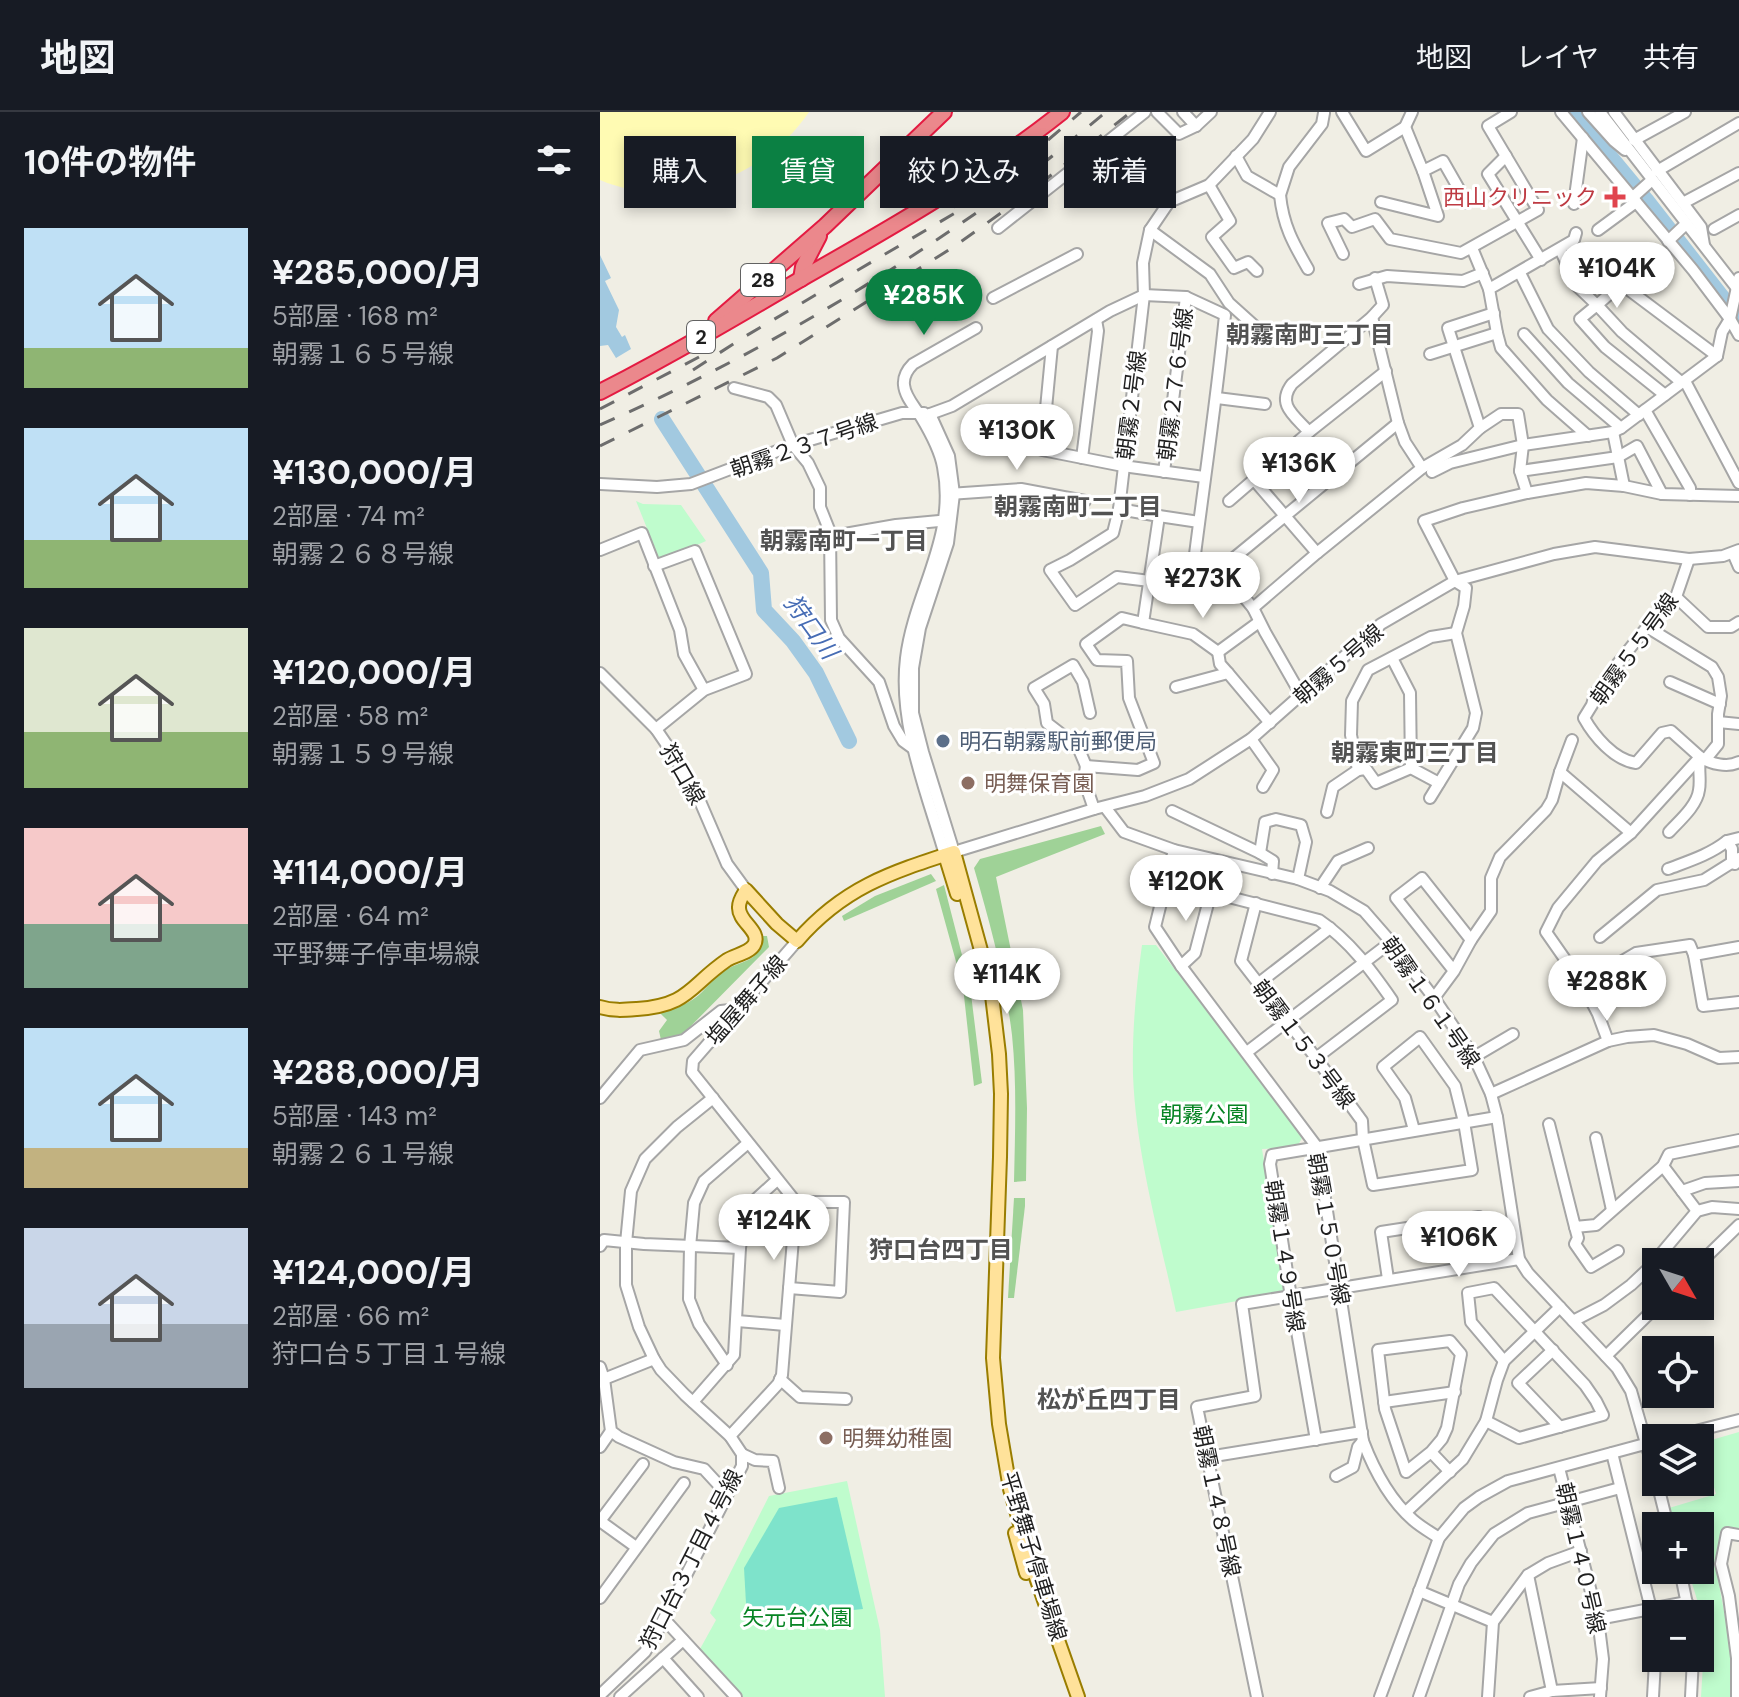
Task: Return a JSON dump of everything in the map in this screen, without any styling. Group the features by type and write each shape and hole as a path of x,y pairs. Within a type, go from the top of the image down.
{"highway":[{"name":"28","path":"702,337 715,322 825,226 944,112"},
{"name":"2","path":"600,392 702,337 959,186 1062,112"},
{"name":"28","path":"801,279 803,267 825,226"},
{"path":"817,239 820,252 835,260"}],"main road":[{"path":"600,1007 610,1010 670,1004 695,989 725,962 752,947 754,933 742,920 739,909 746,890 797,941 854,891 877,879 950,854"},
{"name":"平野舞子停車場線","path":"950,854 985,988 993,1047 995,1114 988,1359 992,1424 1019,1554 1075,1697"}],"street":[{"path":"998,228 1145,112"},
{"path":"1157,112 1179,134 1196,126 1211,112"},
{"path":"1183,112 1196,126"},
{"name":"朝霧２号線","path":"1119,509 1144,295 1143,263 1150,230 1169,202 1209,185 1253,139 1270,112"},
{"path":"1308,269 1291,239 1282,215 1280,195 1289,167 1322,124 1325,112"},
{"path":"1342,112 1366,151 1405,127 1412,112"},
{"path":"1343,254 1328,223 1344,219 1352,227 1375,219 1390,239 1461,253 1538,210 1488,126 1511,112"},
{"path":"1427,470 1523,445 1617,430 1717,356 1738,285 1705,246 1676,234 1636,196 1561,112"},
{"path":"1588,112 1614,141 1683,203 1701,227 1705,246"},
{"path":"1600,112 1639,162"},
{"path":"1614,112 1654,175 1693,270 1730,318 1739,335"},
{"path":"1634,140 1685,112"},
{"path":"1598,230 1654,175 1739,122 1734,112"},
{"path":"1381,202 1438,216 1405,127"},
{"path":"1574,204 1583,138"},
{"path":"1236,156 1247,176 1280,195"},
{"path":"1506,156 1488,174 1541,260"},
{"path":"1423,171 1448,158 1467,203"},
{"path":"1683,203 1739,173"},
{"path":"1209,185 1230,221 1212,237 1234,268 1248,262 1257,271"},
{"path":"1714,229 1739,215"},
{"path":"1150,230 1210,274 1229,303 1259,330"},
{"path":"1489,289 1574,240 1576,233"},
{"path":"1472,248 1489,289 1501,348 1537,390 1588,436"},
{"path":"1560,249 1577,286 1622,332 1683,382 1739,483"},
{"path":"993,298 1077,254"},
{"path":"1359,284 1387,276 1463,281 1483,273"},
{"path":"1520,273 1548,329 1589,372 1642,412 1690,488 1690,495"},
{"path":"1309,432 1288,409 1284,400 1286,392 1383,305 1375,278"},
{"path":"1665,395 1605,347 1580,319 1621,284 1717,356"},
{"path":"1144,295 1186,297 1225,315 1191,586 1117,577 1075,605 1050,570 1113,533 1119,509 1199,522"},
{"name":"朝霧２３７号線","path":"600,484 657,487 691,484 793,445 902,413 924,413 952,406 1144,295"},
{"name":"朝霧２７６号線","path":"1164,472 1186,297"},
{"path":"1480,428 1448,328 1494,313"},
{"path":"1372,317 1398,423 1405,442 1427,470"},
{"path":"1082,458 1098,331 1096,320"},
{"path":"950,854 913,713 913,668 920,628 948,543 950,494 924,413 906,393 903,382 907,370 927,355 976,328"},
{"path":"1430,354 1497,333"},
{"path":"1524,334 1568,383 1617,430 1624,486"},
{"path":"1052,346 1042,450 1123,466 1204,477"},
{"path":"1229,501 1386,371"},
{"path":"734,388 768,397 776,405 793,445 808,463 820,488 820,507 830,532 831,620 839,638 879,682 894,726 903,741 914,749"},
{"path":"1217,398 1265,404"},
{"path":"1253,608 1317,553 1501,414 1518,414 1523,445 1520,471 1527,493"},
{"path":"1301,695 1253,608 1226,575 1225,568 1398,423"},
{"path":"1520,471 1618,457 1637,446 1662,494"},
{"path":"1254,480 1317,553"},
{"path":"1430,798 1473,728 1476,713 1456,633 1466,588 1455,581 1424,521 1463,508 1586,483 1624,486 1662,494 1739,496"},
{"path":"950,494 1021,489 1085,501"},
{"path":"1143,623 1159,516"},
{"path":"830,538 896,525 948,520"},
{"path":"948,520 912,629 906,658 906,714 914,749 950,854"},
{"path":"600,550 642,533 680,630 684,654 704,690"},
{"name":"朝霧５号線","path":"950,854 1145,796 1189,779 1251,739 1381,624 1455,581 1554,554 1595,547 1689,559 1736,552"},
{"path":"654,566 695,551 746,674 704,690 656,729"},
{"path":"1736,552 1739,567"},
{"name":"朝霧５５号線","path":"1689,559 1676,597 1647,627 1595,694 1584,718 1593,733 1625,761 1636,763 1662,733 1671,731 1702,759"},
{"path":"1676,597 1708,627 1731,627 1739,622"},
{"path":"1086,766 1138,770 1154,763 1129,698 1127,661 1097,660 1086,644 1122,618 1193,634 1218,652 1220,664 1270,723"},
{"path":"1218,652 1259,622"},
{"path":"1608,1041 1583,985 1546,932 1558,908 1597,861 1631,833 1718,744 1718,677 1712,667 1647,627"},
{"path":"1358,770 1351,735 1352,701 1368,670 1431,637 1456,633"},
{"path":"1392,658 1410,693 1411,768"},
{"path":"1090,713 1083,682 1073,665 1034,688 1044,704 1047,723 1078,747 1086,766 1084,780 1099,808"},
{"path":"1176,687 1228,673"},
{"name":"狩口線","path":"603,681 656,729 696,792 727,864 746,890"},
{"path":"1670,682 1720,704"},
{"path":"1718,722 1739,724"},
{"path":"1251,739 1273,770 1263,787"},
{"path":"1434,998 1491,911 1491,878 1500,857 1552,800 1572,740"},
{"path":"1702,759 1733,765 1739,762"},
{"path":"1669,832 1696,802 1702,759"},
{"path":"1411,768 1439,783"},
{"path":"1327,812 1333,787 1358,770 1366,769 1376,783 1411,768"},
{"path":"1560,772 1631,833"},
{"name":"朝霧１６１号線","path":"1099,808 1124,832 1174,850 1298,879 1364,911 1434,998 1474,1057 1491,1094 1519,1259"},
{"path":"1172,811 1273,861 1272,874"},
{"path":"1260,853 1265,822 1276,819 1301,825 1306,842 1298,879"},
{"path":"1668,869 1739,838"},
{"path":"1600,937 1657,890 1704,880 1737,862 1727,841"},
{"path":"1320,888 1338,861 1368,848"},
{"name":"朝霧１５０号線","path":"1174,850 1155,927 1317,1147 1363,1436 1374,1469 1391,1496 1412,1520 1439,1538"},
{"path":"1454,971 1396,898 1422,878 1471,940"},
{"path":"1166,881 1319,920 1365,961 1392,1000 1316,1058"},
{"path":"1181,966 1195,953 1211,892"},
{"name":"朝霧１５３号線","path":"1256,903 1241,961 1362,1121 1373,1185 1472,1170 1464,1122"},
{"path":"1259,983 1330,928"},
{"name":"塩屋舞子線","path":"796,1202 692,1072 693,1061 797,941"},
{"path":"1247,1052 1391,942"},
{"path":"1619,993 1609,969 1636,953 1690,945 1703,1006 1739,1002"},
{"path":"1694,955 1739,947"},
{"path":"601,1096 640,1050 684,1040 721,1011 738,1009"},
{"path":"1474,1057 1513,1034"},
{"path":"1491,1094 1608,1041 1627,1037 1654,1035 1687,1044 1719,1058 1739,1057"},
{"path":"1414,1130 1405,1098 1383,1067 1420,1037 1455,1086 1464,1122"},
{"name":"狩口台３丁目４号線","path":"713,1098 677,1127 645,1159 631,1191 626,1285 639,1327 661,1370 730,1436 742,1454 755,1460 773,1461 779,1488"},
{"name":"朝霧１４９号線","path":"1316,1440 1270,1164 1272,1155 1497,1117"},
{"path":"1549,1124 1578,1238 1575,1244 1591,1267 1618,1251"},
{"path":"1596,1138 1612,1210"},
{"path":"1575,1227 1596,1225 1663,1166 1669,1154 1739,1140"},
{"path":"727,1365 699,1324 689,1299 694,1203 704,1181 748,1143"},
{"path":"1663,1166 1697,1211"},
{"path":"693,1402 734,1355 744,1222 755,1200 777,1180"},
{"path":"1682,1191 1705,1183 1739,1181"},
{"path":"730,1436 782,1375 785,1325 796,1202 844,1202 840,1292 789,1288"},
{"path":"1573,1321 1604,1305 1631,1285 1697,1211 1712,1207 1739,1209"},
{"path":"1388,1279 1381,1232 1479,1217 1485,1264"},
{"path":"1714,1249 1739,1225"},
{"path":"601,1241 740,1248"},
{"path":"1291,1297 1519,1259 1528,1273 1617,1368 1645,1424"},
{"path":"1486,1421 1519,1438 1603,1415 1585,1385 1494,1288 1468,1293 1471,1322 1504,1361"},
{"name":"朝霧１４８号線","path":"1257,1697 1197,1407 1255,1396 1242,1304 1291,1297"},
{"path":"1406,1512 1463,1459 1486,1421 1504,1361 1560,1307"},
{"path":"1606,1356 1643,1320"},
{"path":"737,1321 785,1325"},
{"path":"1450,1341 1461,1354 1447,1428 1442,1439 1406,1472 1384,1402 1378,1350 1450,1341"},
{"path":"1553,1350 1518,1383 1560,1427"},
{"path":"604,1379 654,1359"},
{"path":"600,1367 611,1431 600,1447"},
{"path":"780,1379 800,1397 846,1399"},
{"path":"1384,1402 1455,1392"},
{"path":"1714,1426 1739,1420"},
{"path":"611,1431 674,1462 704,1469 727,1494"},
{"path":"1208,1457 1363,1436 1353,1467 1336,1476"},
{"path":"1380,1697 1439,1538 1464,1508 1508,1481 1642,1445"},
{"path":"1431,1452 1450,1472"},
{"path":"1612,1453 1649,1600"},
{"name":"狩口台３丁目４号線","path":"600,1695 645,1652 742,1466 742,1454"},
{"path":"636,1547 600,1521 643,1464"},
{"name":"朝霧１４０号線","path":"1559,1468 1598,1619 1603,1659 1601,1692"},
{"path":"600,1598 684,1483"},
{"path":"1419,1697 1459,1584 1494,1534 1528,1513 1620,1488"},
{"path":"1737,1697 1734,1597 1721,1564 1727,1533 1739,1535"},
{"path":"1488,1697 1493,1622 1528,1575 1548,1563 1581,1551"},
{"path":"1528,1575 1552,1691"},
{"path":"1419,1591 1493,1622"},
{"path":"1598,1619 1642,1611"},
{"path":"664,1619 736,1697"},
{"path":"616,1680 626,1695 683,1640"},
{"path":"663,1658 698,1697"},
{"path":"1653,1697 1654,1672"},
{"path":"1691,1697 1692,1672"},
{"path":"1530,1697 1552,1691 1601,1692"}],"green space":[{"path":"636,501 681,505 706,541 663,560 659,558"},
{"path":"1101,826 1105,834 996,877 1023,1010 1026,1181 1014,1182 1012,1035 996,951 974,868 980,859"},
{"path":"931,874 936,881 844,921 842,916 875,896"},
{"path":"944,885 970,986 982,1083 974,1086 963,987 936,889"},
{"path":"762,936 767,936 769,947 684,1033 661,1040 659,1031 667,1020 659,1012 691,1001 723,972 753,957"},
{"name":"朝霧公園","path":"1142,945 1156,945 1303,1136 1297,1147 1262,1149 1285,1288 1281,1293 1176,1312 1149,1194 1135,1105 1134,1026"},
{"path":"1014,1198 1025,1198 1025,1206 1014,1298 1008,1298"},
{"path":"1739,1432 1739,1528 1723,1527 1716,1568 1728,1633 1734,1697 1701,1697 1703,1672 1714,1672 1714,1600 1697,1600 1692,1584 1714,1584 1714,1512 1670,1512 1669,1508 1716,1494 1714,1439"},
{"name":"矢元台公園","path":"847,1481 880,1630 885,1697 743,1697 700,1649 716,1620 710,1613 769,1496"},
{"path":"837,1497 863,1609 747,1621 744,1568 779,1508"}],"sand":[{"path":"600,112 809,112 789,136 752,136 752,165 736,174 736,136 624,136 624,187 600,180"}],"water":[{"path":"600,255 611,278 605,281 619,310 616,327 622,337 625,335 631,349 616,358 608,345 600,346"}],"waterway":[{"path":"1573,112 1739,319"},
{"name":"狩口川","path":"662,419 761,573 764,610 793,641 816,673 849,741"}],"railway":[{"path":"1048,140 1081,112"},
{"path":"600,425 758,348 859,289 1006,192 1106,112"},
{"path":"600,446 777,358 844,316 955,246 1026,195 1131,112"},
{"path":"1048,143 1059,135"},
{"path":"693,370 964,208"},
{"path":"600,409 699,357"}],"place":[{"name":"西山クリニック","path":"1615,197"},
{"name":"明石朝霧駅前郵便局","path":"943,741"},
{"name":"明舞保育園","path":"968,783"},
{"name":"明舞幼稚園","path":"826,1438"}],"district":[{"name":"朝霧南町三丁目","path":"1310,335"},
{"name":"朝霧南町二丁目","path":"1078,507"},
{"name":"朝霧南町一丁目","path":"844,541"},
{"name":"朝霧東町三丁目","path":"1415,753"},
{"name":"狩口台四丁目","path":"941,1250"},
{"name":"松が丘四丁目","path":"1109,1400"}]}
